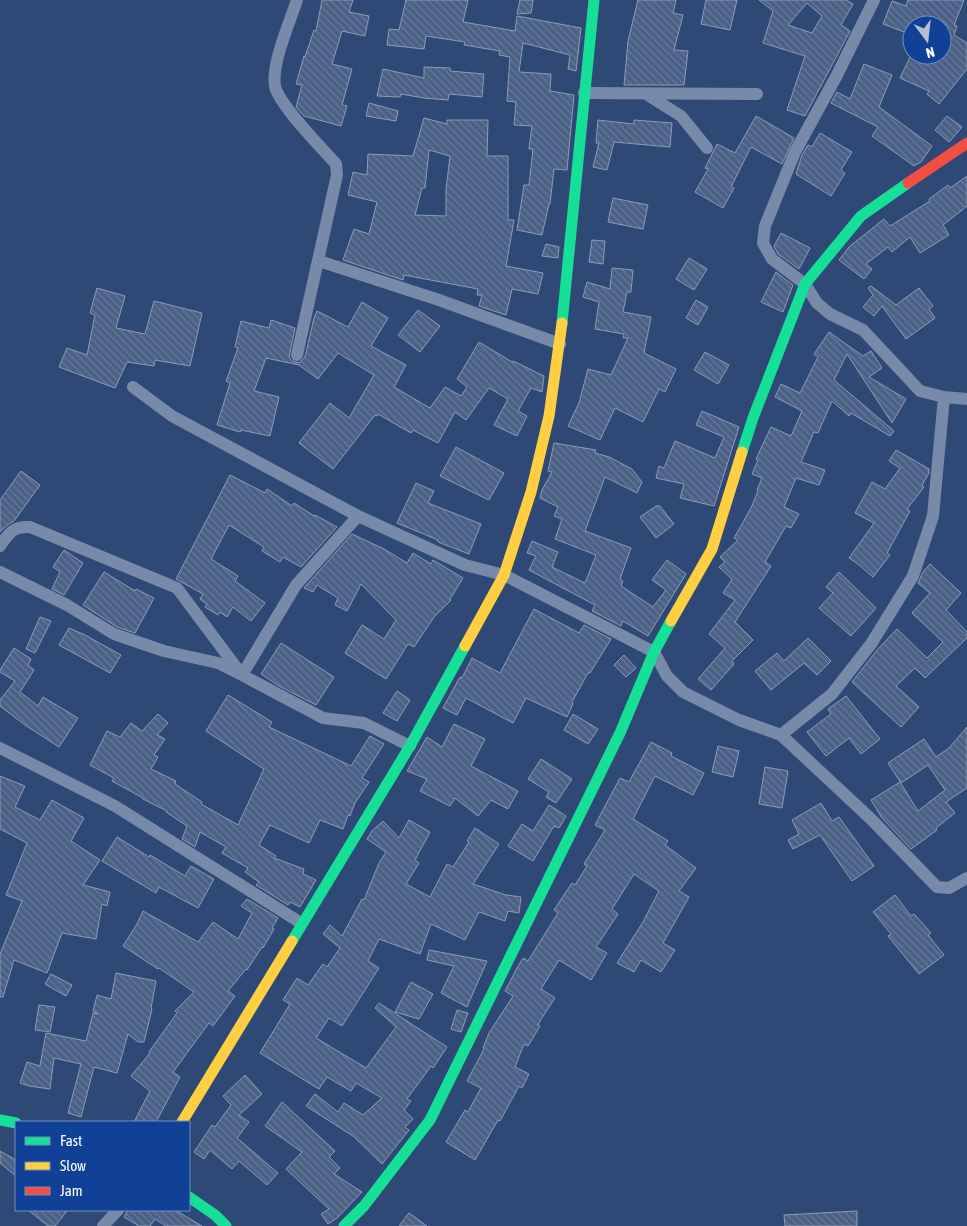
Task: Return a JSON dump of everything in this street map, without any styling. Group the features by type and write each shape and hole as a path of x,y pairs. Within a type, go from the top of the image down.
{"street":[{"path":"297,0 275,67 275,86 281,101 336,164 337,175 297,354"},
{"path":"183,1121 410,746 504,575 531,492 549,416 560,344 594,0"},
{"path":"874,0 795,152 765,226 762,243 772,259 804,284 817,302 830,314 864,330 920,391 944,397 967,399"},
{"path":"584,93 758,94"},
{"path":"646,94 681,116 707,148"},
{"path":"344,1226 364,1206 430,1120 620,733 654,652 712,549 753,418 804,284 861,216 967,143"},
{"path":"319,261 439,300 560,344"},
{"path":"133,387 172,416 358,516 466,565 504,575 654,652 667,676 683,692 739,720 781,735 871,819 937,887 949,888 967,878"},
{"path":"781,735 832,694 871,644 913,576 933,516 944,397"},
{"path":"242,675 296,585 358,516"},
{"path":"0,546 11,531 20,526 30,527 177,588 242,675"},
{"path":"0,572 67,606 114,634 164,651 218,664 323,718 364,723 410,746"},
{"path":"0,748 115,806 301,923"},
{"path":"0,1120 15,1123"},
{"path":"190,1198 215,1215 226,1226"},
{"path":"103,1226 117,1211"}],"building":[{"path":"322,0 353,0 349,12 369,16 365,36 342,31 332,64 352,69 342,105 347,106 341,126 304,116 296,107 302,85 296,84 304,56 314,30 316,31"},
{"path":"406,0 468,0 463,22 515,31 517,16 581,28 576,71 568,69 570,55 523,43 519,72 551,74 550,91 574,95 567,170 554,169 550,204 542,235 517,230 524,185 529,185 533,149 529,149 532,126 514,125 516,102 507,101 510,57 499,55 500,51 464,45 465,42 426,36 424,49 387,45 389,29 399,30"},
{"path":"520,0 533,0 531,13 517,14"},
{"path":"638,0 676,0 673,13 683,15 674,50 688,51 684,85 624,85 628,41"},
{"path":"706,0 737,0 730,30 701,24"},
{"path":"759,0 846,0 853,4 841,25 850,31 805,116 787,110 805,56 763,43 773,11","holes":["807,3 822,16 812,33 788,25"]},
{"path":"908,0 964,0 954,25 957,26 954,35 967,43 967,69 939,104 927,94 929,91 900,78 906,65 952,65 952,15 902,15 902,31 883,24 892,1 906,6"},
{"path":"864,64 892,75 879,107 932,146 921,162 914,166 872,136 878,127 831,103 837,92 850,99"},
{"path":"424,67 450,68 450,71 484,74 482,97 449,94 448,100 401,94 400,97 377,96 383,69 424,78"},
{"path":"369,103 398,111 396,121 366,116"},
{"path":"756,116 794,138 782,164 751,147 731,187 734,188 723,208 695,192 708,169 705,168 717,144 735,153"},
{"path":"947,116 962,127 949,142 935,130"},
{"path":"424,118 447,124 447,120 488,120 487,156 508,156 508,220 514,220 506,266 543,273 538,294 512,289 506,315 479,306 482,295 477,295 478,289 404,275 403,280 343,260 354,229 369,234 377,202 348,195 353,172 367,175 368,154 413,156","holes":["429,150 450,156 446,190 446,216 415,215 422,188 425,188"]},
{"path":"598,120 634,124 634,120 672,123 670,147 614,142 607,170 593,167 599,143 596,143"},
{"path":"820,133 852,152 841,170 845,173 831,196 796,174 802,155 808,145 812,147"},
{"path":"967,176 967,206 943,225 949,235 920,253 910,237 892,252 888,247 866,264 872,269 864,279 839,260 849,247 884,219 890,226 930,201 929,199 948,185 950,188"},
{"path":"613,198 648,205 643,229 608,222"},
{"path":"781,233 810,248 799,269 778,254 774,246"},
{"path":"592,240 605,241 603,264 589,262"},
{"path":"546,244 559,247 558,258 542,256"},
{"path":"689,258 707,269 694,290 676,279"},
{"path":"612,268 633,270 631,292 627,292 623,312 651,317 644,353 676,369 665,392 659,389 643,422 615,408 600,440 568,426 579,403 588,369 611,375 628,338 623,338 624,334 595,329 599,302 583,297 587,282 610,289"},
{"path":"776,272 793,285 783,312 761,302"},
{"path":"871,286 896,305 919,288 933,306 929,309 935,318 906,339 882,306 874,316 863,307 873,295 868,288"},
{"path":"97,288 125,296 116,328 145,334 154,301 202,313 190,366 155,360 154,366 127,362 115,388 59,367 67,348 87,355 95,315 90,313"},
{"path":"696,300 708,307 698,325 686,318"},
{"path":"362,302 388,318 371,346 406,365 394,387 430,408 445,387 461,396 467,387 457,379 479,342 512,362 544,376 542,392 531,388 518,411 527,416 517,436 494,425 508,399 489,388 466,420 455,412 438,443 413,430 411,433 378,414 377,416 375,415 333,469 299,443 330,403 349,418 374,375 338,353 318,379 299,365 266,358 254,391 279,397 270,436 241,430 240,432 217,425 230,383 226,381 238,348 235,347 241,321 269,328 271,320 295,328 289,357 292,361 299,363 305,357 317,311 348,327"},
{"path":"418,310 440,326 420,352 398,335"},
{"path":"829,332 863,356 871,351 882,368 869,377 906,399 892,423 847,354 834,380 894,431 890,436 851,413 849,416 832,401 818,433 814,432 801,462 825,470 819,485 796,478 784,507 799,514 791,528 786,526 765,562 771,566 735,622 753,640 732,661 734,664 711,690 698,679 725,648 709,634 735,600 723,593 732,579 719,567 725,562 720,557 738,540 734,538 758,491 762,478 752,474 758,460 756,459 771,427 791,436 802,411 775,397 781,384 800,393 818,357 814,354"},
{"path":"705,352 729,365 718,384 694,370"},
{"path":"702,411 739,427 714,506 680,498 684,484 656,478 659,466 664,468 675,441 715,458 724,437 696,425"},
{"path":"554,443 596,450 595,453 609,457 632,469 642,482 637,493 605,477 585,531 631,548 620,579 623,581 621,586 653,607 666,590 652,580 667,560 686,574 648,636 623,621 621,626 592,611 595,605 529,570 536,556 527,553 532,541 558,552 552,567 585,583 596,555 555,539 562,519 554,516 558,507 540,498 542,490 552,472 548,471"},
{"path":"456,447 504,473 489,500 440,476"},
{"path":"896,450 929,469 929,473 922,485 924,487 907,509 910,511 887,553 890,555 873,577 849,558 874,523 855,513 872,482 885,489 900,468 889,461"},
{"path":"21,471 40,485 14,521 0,532 0,500"},
{"path":"230,475 265,493 267,489 292,506 294,503 314,516 337,527 301,567 283,557 280,562 262,551 264,547 229,525 211,559 238,576 235,581 265,603 251,621 233,607 227,617 220,612 218,615 205,607 207,604 200,599 203,594 176,579"},
{"path":"416,483 434,491 428,503 481,524 469,554 397,523"},
{"path":"656,506 660,506 674,524 656,538 640,517"},
{"path":"352,534 384,549 407,563 413,553 431,564 433,560 463,578 451,600 434,617 414,647 408,644 386,679 345,653 362,625 384,639 396,620 361,584 347,611 335,605 338,598 317,585 313,592 304,588"},
{"path":"64,550 83,563 64,595 52,589 60,572 53,567"},
{"path":"930,564 961,593 946,610 967,632 967,638 925,678 915,668 896,686 919,707 901,727 852,682 878,649 897,629 927,658 943,642 912,613 930,593 918,583 923,572"},
{"path":"104,572 135,591 136,589 154,598 135,633 117,627 83,605"},
{"path":"839,572 876,608 851,636 819,608 833,593 826,587"},
{"path":"534,609 579,633 584,625 611,639 590,673 588,673 572,702 573,704 567,717 526,698 513,723 466,698 457,715 443,708 472,658 500,673"},
{"path":"40,617 51,621 35,653 26,649"},
{"path":"69,628 121,655 110,673 59,645"},
{"path":"808,638 831,661 817,675 804,663 771,690 755,671 777,653 784,661"},
{"path":"281,643 334,677 316,705 279,686 261,674"},
{"path":"14,648 31,659 28,665 34,670 20,692 38,706 43,697 78,718 59,747 0,706 0,700 15,681 0,672"},
{"path":"624,655 636,668 626,677 614,665"},
{"path":"397,691 410,700 397,721 383,713"},
{"path":"228,695 272,722 269,727 351,766 370,736 384,744 362,778 369,782 355,803 350,816 348,815 343,829 320,820 309,843 270,825 259,845 276,856 274,858 304,869 303,874 316,880 300,907 290,902 288,905 256,885 259,882 245,872 248,868 222,853 226,847 200,832 195,847 182,839 187,826 167,811 112,781 114,778 90,765 107,731 120,737 131,723 142,731 158,714 168,723 157,735 165,739 154,755 158,757 151,769 176,781 175,784 202,802 201,804 238,825 264,769 206,731"},
{"path":"846,696 880,739 861,754 849,738 826,756 807,732 831,714 828,709"},
{"path":"573,714 598,729 588,744 564,730"},
{"path":"454,724 485,739 471,766 518,791 508,809 491,800 478,816 455,798 450,806 420,791 427,779 407,771 427,737 442,747"},
{"path":"967,727 967,788 946,802 955,813 936,828 937,830 911,849 882,818 871,800 900,782 918,811 945,790 928,765 901,783 888,763 924,739 936,757 949,748"},
{"path":"651,742 672,753 671,756 704,773 693,795 655,776 633,819 668,841 665,845 696,868 679,891 689,897 663,943 675,950 661,972 641,960 634,972 617,963 643,922 659,891 634,874 612,909 618,914 596,947 607,953 591,980 559,960 541,989 555,998 538,1024 540,1026 528,1046 524,1044 515,1067 529,1074 522,1088 519,1086 500,1121 498,1120 475,1160 446,1142 465,1110 468,1112 481,1088 467,1081 484,1049 489,1033 513,996 505,991 517,968 523,958 528,961 558,913 554,910 572,883 575,885 587,866 584,864 605,830 595,825 620,778 629,782"},
{"path":"718,746 739,751 733,777 712,772"},
{"path":"541,759 572,779 556,803 546,797 549,792 528,779"},
{"path":"765,767 788,771 782,808 759,804"},
{"path":"0,776 25,786 15,807 40,820 52,800 84,818 71,841 100,860 83,885 110,892 107,906 102,904 96,939 62,933 47,973 14,960 3,997 0,997 0,954 22,901 6,895 27,843 0,829"},
{"path":"821,803 832,821 839,817 874,866 852,881 820,835 793,849 788,840 799,834 792,820"},
{"path":"549,805 566,816 559,828 554,826 533,861 508,846 522,824 533,831"},
{"path":"409,820 430,832 415,860 419,863 406,884 430,897 447,864 453,867 469,842 467,841 475,828 499,844 473,884 506,895 521,897 519,913 508,911 505,921 479,912 465,940 431,924 420,954 379,939 368,961 379,968 342,1026 329,1018 316,1038 366,1068 396,1027 375,1008 379,1003 447,1047 433,1068 431,1066 407,1099 411,1101 404,1110 413,1119 405,1127 409,1130 382,1164 353,1136 306,1106 315,1094 338,1112 344,1103 363,1115 382,1098 356,1083 351,1091 327,1077 319,1089 260,1053 290,1004 283,1000 297,978 308,985 323,964 327,967 340,948 323,934 330,925 342,936 362,899 364,900 379,863 386,852 367,839 372,831 383,821 399,838"},
{"path":"117,837 185,876 191,866 214,879 198,908 159,887 156,893 102,861"},
{"path":"895,895 911,916 914,914 931,933 928,935 944,955 919,974 888,936 891,934 873,912"},
{"path":"247,899 278,918 272,928 274,929 247,970 228,991 235,996 213,1026 209,1023 173,1072 180,1077 157,1121 135,1121 150,1091 131,1076 150,1053 177,1013 175,1011 194,992 123,946 143,911 198,942 213,922 238,939 252,913 241,906"},
{"path":"429,950 487,961 467,1007 441,993 454,966 427,960"},
{"path":"116,973 156,981 144,1042 138,1042 128,1034 117,1073 94,1067 81,1117 68,1113 81,1064 54,1058 50,1089 20,1083 27,1062 40,1066 46,1033 86,1041 93,1013 98,1014 93,1011 97,995 111,999"},
{"path":"51,974 72,985 66,996 45,984"},
{"path":"411,982 433,994 419,1019 395,1012"},
{"path":"39,1005 55,1007 50,1032 35,1030"},
{"path":"457,1010 468,1013 461,1032 451,1029"},
{"path":"245,1075 262,1094 239,1115 249,1122 237,1138 278,1173 267,1185 239,1161 232,1169 210,1150 204,1159 194,1152 212,1125 215,1127 231,1105 223,1096"},
{"path":"282,1102 335,1151 329,1157 340,1168 334,1174 362,1192 337,1218 328,1224 321,1214 329,1209 286,1169 302,1152 265,1126"},
{"path":"0,1151 15,1159 15,1175 0,1163"},
{"path":"29,1211 67,1211 55,1226 48,1226"},
{"path":"127,1211 177,1211 202,1226 166,1226 155,1219 150,1226 139,1226 124,1217"},
{"path":"857,1211 857,1226 785,1226 784,1215"},
{"path":"409,1213 427,1226 399,1226"}],"traffic: fast":[{"path":"562,323 594,0"},
{"path":"742,452 753,418 805,284 861,216 908,183"},
{"path":"344,1226 364,1206 430,1120 620,733 654,652 671,621"},
{"path":"292,941 410,746 465,646"},
{"path":"0,1120 15,1123"},
{"path":"190,1198 215,1215 226,1226"}],"traffic: slow":[{"path":"465,646 504,575 531,492 549,416 562,323"},
{"path":"671,621 712,549 742,452"},
{"path":"183,1121 292,941"}],"traffic: jam":[{"path":"908,183 967,143"}]}
